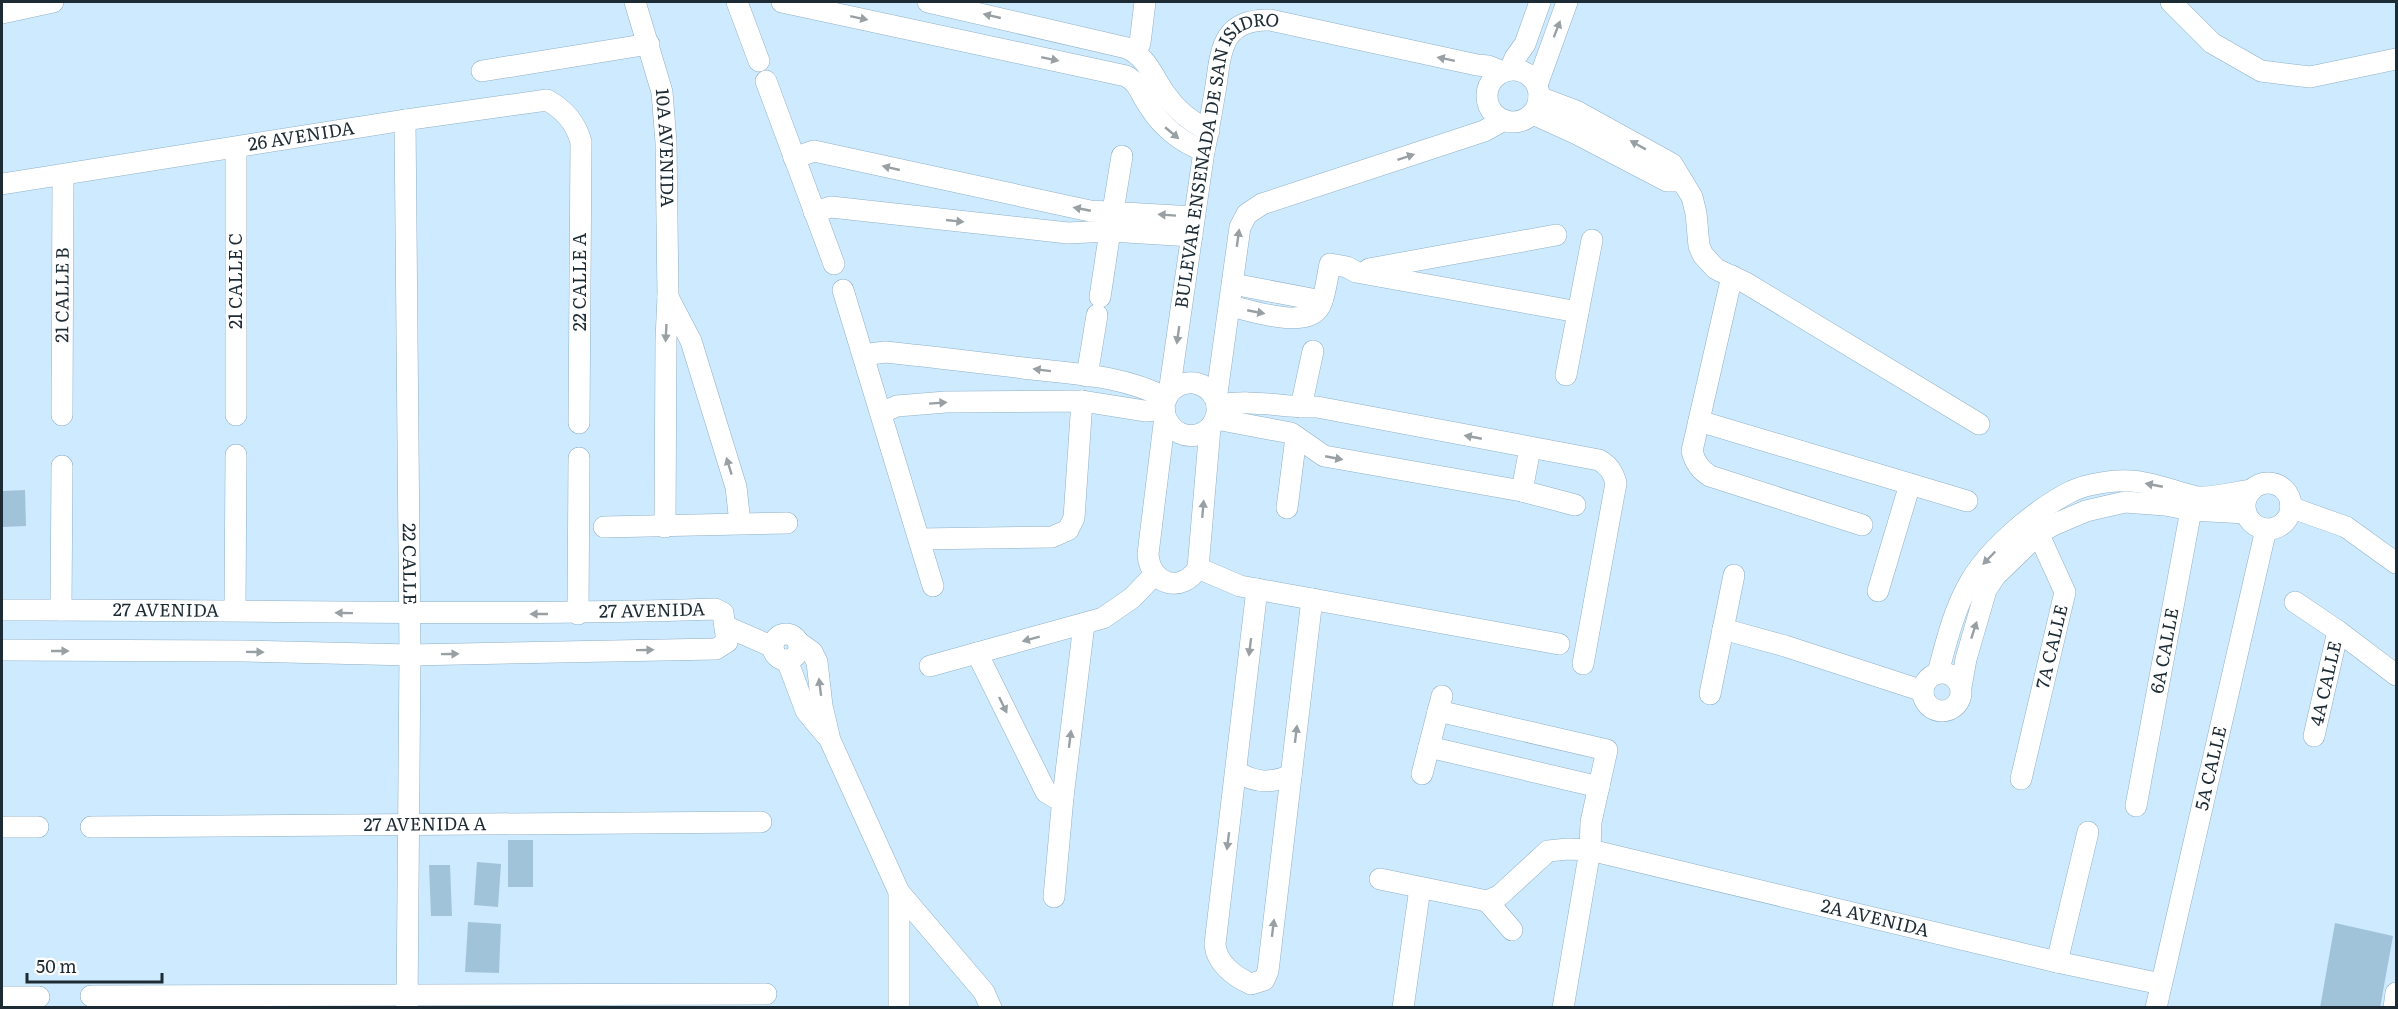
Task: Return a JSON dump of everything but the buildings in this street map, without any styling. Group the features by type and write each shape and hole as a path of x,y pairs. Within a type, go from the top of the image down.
{"street":[{"path":"2,13 53,2"},
{"name":"10A AVENIDA","path":"635,2 662,92 666,142 668,297 665,526"},
{"path":"737,2 759,61"},
{"path":"782,2 1126,76 1138,86 1148,105 1165,127 1183,141 1206,141"},
{"path":"928,2 1119,45 1136,52 1149,66 1174,105 1206,141"},
{"path":"1136,52 1140,43 1145,2"},
{"path":"1540,2 1525,44 1506,71 1492,81 1487,93 1489,107 1504,120 1522,121 1536,98 1567,2"},
{"path":"2171,2 2212,43 2261,71 2310,77 2397,59"},
{"name":"BULEVAR ENSENADA DE SAN ISIDRO","path":"1151,564 1166,405 1206,141 1221,49 1233,31 1251,21 1270,20 1506,71"},
{"path":"482,70 649,44"},
{"path":"1506,71 1529,75 1536,98 1577,134 1667,181 1682,181 1692,196 1699,246 1703,255 1716,269 1732,276 1979,424"},
{"path":"766,81 834,264"},
{"name":"26 AVENIDA","path":"2,184 405,120 547,100 564,111 571,119 581,142"},
{"name":"22 CALLE","path":"405,120 410,655 407,1001"},
{"name":"BULEVAR ENSENADA DE SAN ISIDRO","path":"1198,568 1215,413 1240,227 1247,214 1254,208 1484,131 1504,120"},
{"name":"22 CALLE A","path":"579,423 581,142"},
{"name":"21 CALLE C","path":"236,148 236,415"},
{"path":"794,158 814,151 1090,211 1112,221"},
{"path":"1087,376 1122,156"},
{"name":"21 CALLE B","path":"62,415 63,176"},
{"path":"814,212 831,207 1068,233 1112,221 1193,227"},
{"path":"1356,272 1556,235"},
{"path":"1566,375 1592,240"},
{"path":"1231,306 1300,319 1317,311 1322,301 1330,264 1356,272 1578,312"},
{"path":"1732,276 1692,451 1694,460 1703,472 1710,476 1862,525"},
{"path":"1233,284 1322,301"},
{"path":"843,290 933,586"},
{"name":"10A AVENIDA","path":"668,297 691,341 736,486 740,524"},
{"path":"1301,407 1313,351"},
{"path":"863,356 885,352 1121,381 1151,390 1166,405 1171,427 1182,434 1194,436 1215,413 1235,401 1260,402 1317,407 1599,460 1610,469 1616,483 1583,664"},
{"path":"880,413 897,406 946,402 1082,401 1144,411 1166,405 1179,385 1198,383 1209,389 1215,413"},
{"path":"919,539 1052,537 1068,530 1074,518 1082,401"},
{"path":"1215,413 1291,433 1324,456 1522,490 1575,505"},
{"path":"1699,422 1967,501"},
{"path":"1287,508 1296,437"},
{"path":"1522,490 1530,448"},
{"path":"235,610 236,455"},
{"path":"578,614 579,458"},
{"path":"61,610 62,466"},
{"path":"1878,591 1910,484"},
{"path":"1938,673 1955,616 1970,582 1980,567 2003,543 2035,526 2103,506 2126,502 2165,505 2193,504 2273,484 2286,493 2290,507 2286,520 2280,526 2266,529 2250,521 2245,503 2252,490"},
{"path":"2193,504 2246,513"},
{"name":"6A CALLE","path":"2136,806 2193,504"},
{"path":"2290,507 2340,524 2397,563"},
{"path":"604,527 787,523"},
{"path":"1961,687 1952,675 1938,673 1929,678 1923,691 1928,705 1936,710 1947,711 1959,702 1966,659 1986,590 2035,526"},
{"name":"7A CALLE","path":"2021,779 2064,599 2063,585 2035,526"},
{"name":"5A CALLE","path":"2156,1008 2266,529"},
{"path":"930,666 1103,618 1132,597 1151,564 1161,580 1177,584 1192,577 1198,568 1239,586 1559,644"},
{"path":"1710,694 1734,575"},
{"path":"1257,589 1215,949 1223,965 1251,984 1264,980 1268,971 1312,599"},
{"path":"2295,602 2338,630 2397,675"},
{"name":"27 AVENIDA","path":"2,610 578,614 715,609 723,613 727,642 716,649 410,655 244,651 2,650"},
{"path":"1054,897 1063,797 1084,624"},
{"path":"725,626 780,653 798,654 798,642 812,652 817,662 822,706 830,740 899,892 984,992 991,1008"},
{"path":"1723,629 1785,646 1923,691"},
{"name":"4A CALLE","path":"2314,736 2338,630"},
{"path":"780,653 806,711 830,740"},
{"path":"977,653 1046,792 1054,797 1063,797"},
{"path":"1422,774 1440,704 1607,750 1591,822 1590,850 1563,1008"},
{"path":"1429,747 1599,787"},
{"path":"1236,771 1262,782 1291,775"},
{"name":"27 AVENIDA A","path":"91,826 410,826 761,822"},
{"path":"2,827 38,827"},
{"path":"2057,962 2088,832"},
{"name":"2A AVENIDA","path":"1487,901 1499,896 1548,851 1590,850 2057,962 2161,984"},
{"path":"1380,879 1487,901 1512,930"},
{"path":"1403,1008 1420,888"},
{"path":"899,892 899,1008"},
{"path":"2394,1008 2397,993"},
{"path":"91,996 407,1001 766,994"},
{"path":"2,997 39,997"}]}
